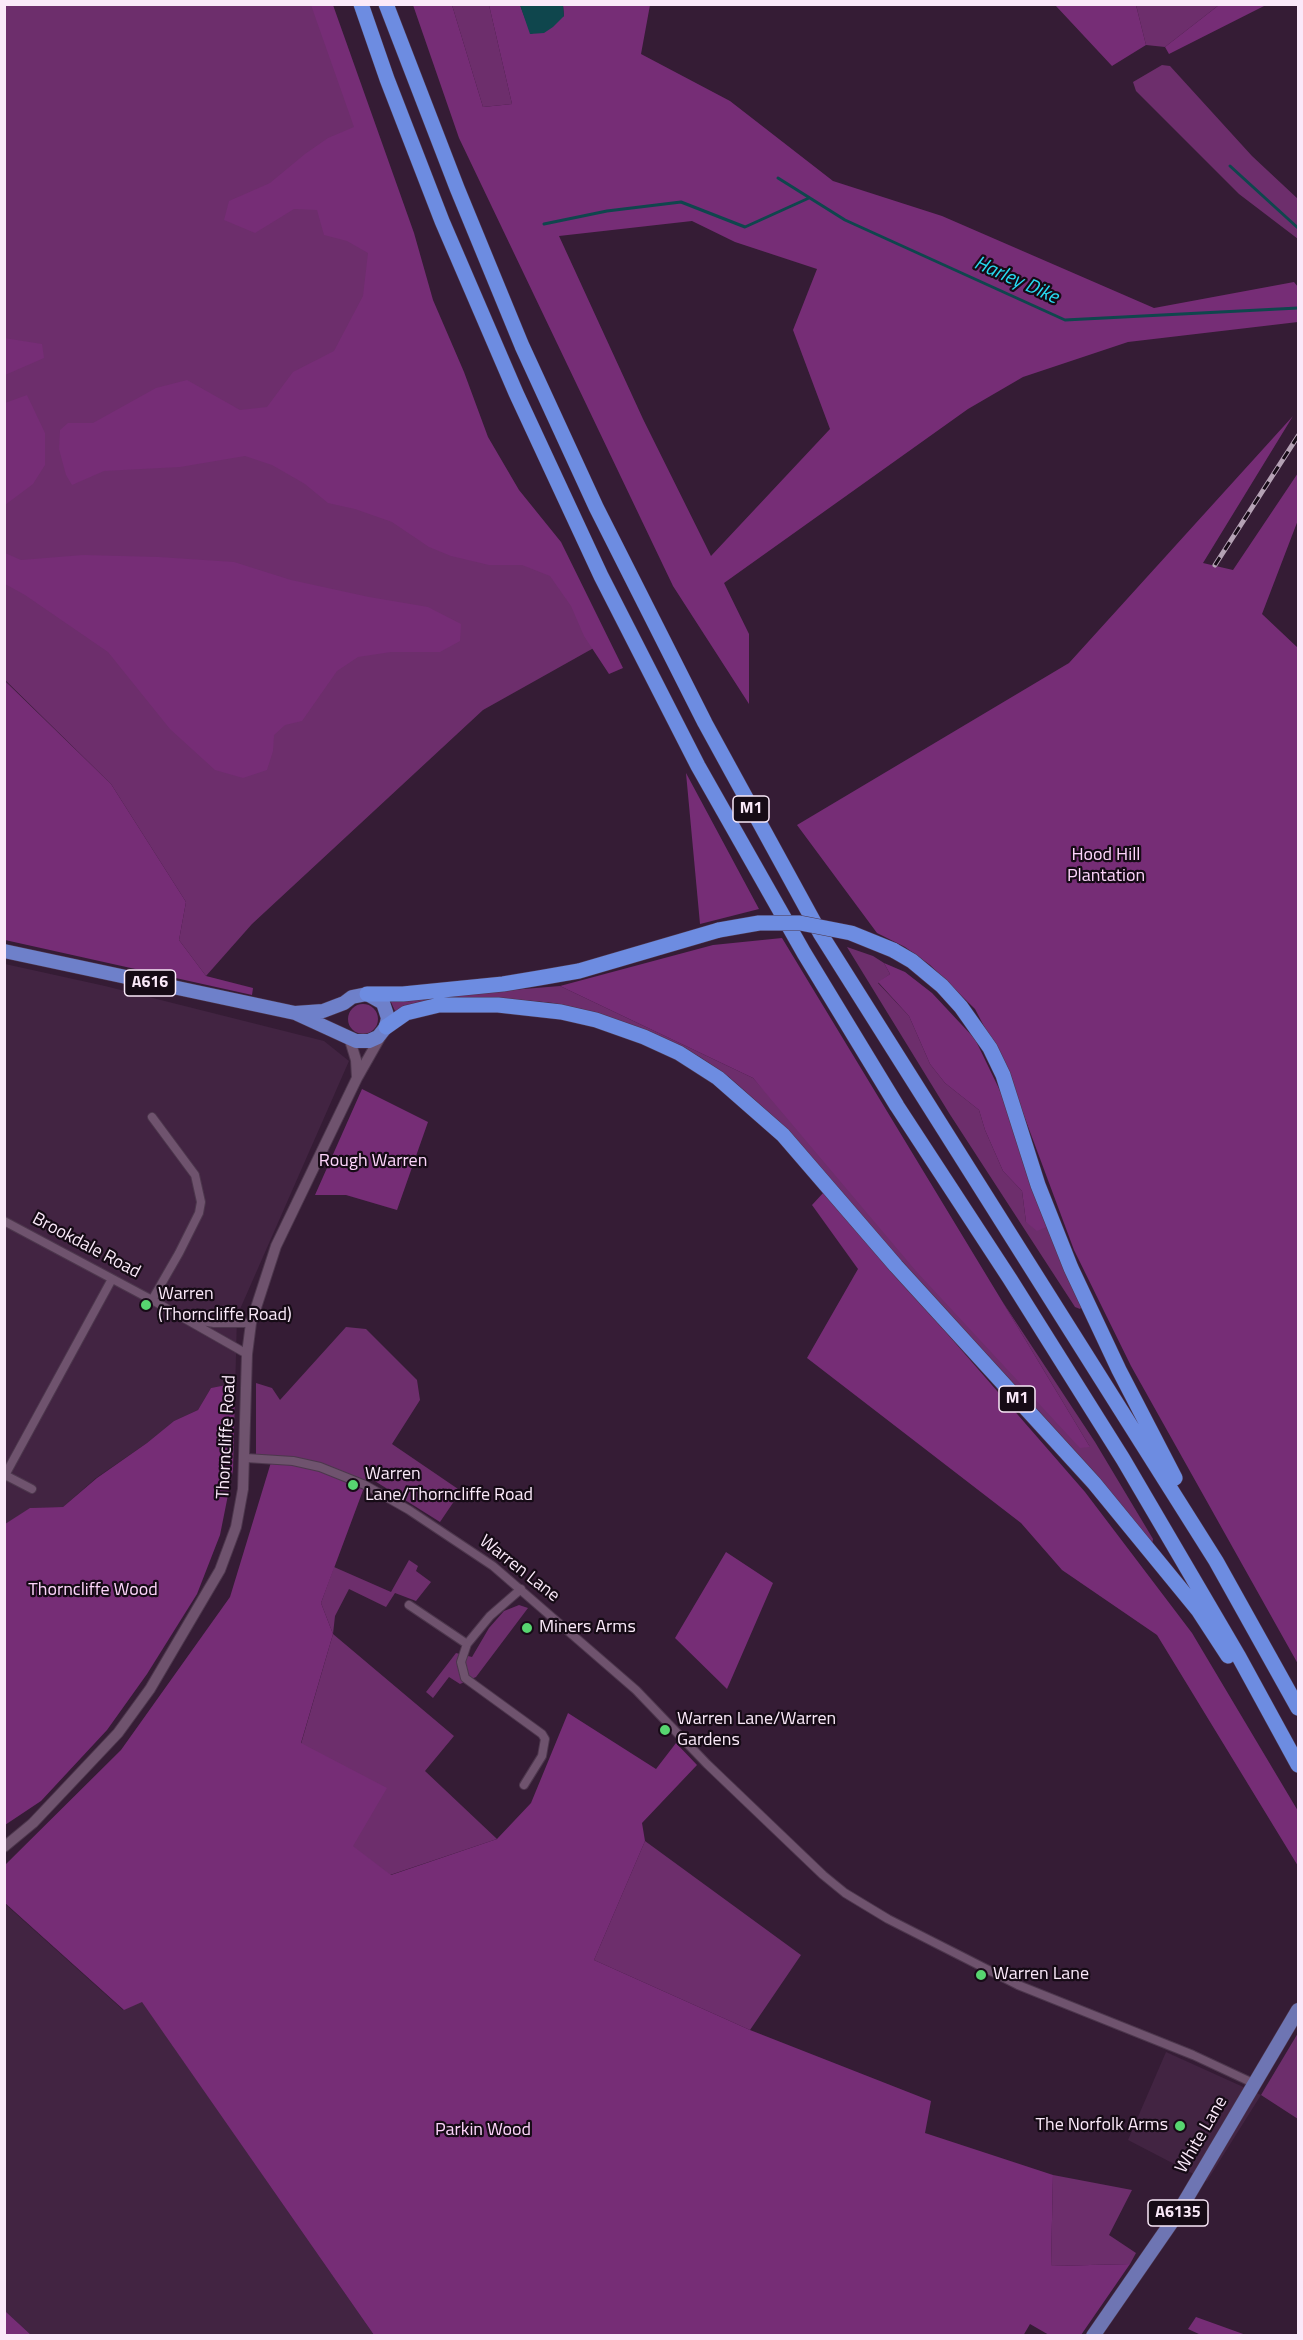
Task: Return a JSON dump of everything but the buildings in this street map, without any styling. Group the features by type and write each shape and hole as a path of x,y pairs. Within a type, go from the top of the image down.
{"highway":[{"name":"M1","path":"361,4 387,79 442,221 516,393 602,576 698,766 804,953 885,1086 1135,1478 1299,1766"},
{"name":"M1","path":"386,4 456,188 522,346 596,507 705,723 820,933 1216,1561"},
{"name":"M1","path":"367,994 403,994 539,978 579,970 719,930 759,923 800,923 851,933 893,950 912,961 942,986 961,1007 990,1048 1003,1075 1038,1185 1087,1305 1216,1561 1299,1708"},
{"name":"A616","path":"4,951 296,1013 364,1042 374,1040 384,1030"},
{"name":"A616","path":"296,1013 323,1011 344,1003 352,997 367,994"},
{"path":"367,994 383,1003 388,1018 384,1030"},
{"path":"344,1003 339,1020 348,1036"},
{"name":"M1","path":"384,1030 406,1013 439,1005 498,1005 561,1012 596,1020 644,1037 679,1053 718,1078 783,1135 896,1266 1094,1484 1198,1610 1299,1766"}],"main road":[{"name":"White Lane","path":"1093,2336 1178,2213 1253,2083 1299,2010"}],"street":[{"name":"Thorncliffe Road","path":"4,1847 33,1823 118,1733 177,1647 220,1570 236,1527 243,1489 246,1458 247,1354 251,1323 276,1246 357,1078 384,1030"},
{"path":"348,1036 356,1060 357,1078"},
{"path":"152,1117 195,1175 201,1202 199,1213 179,1253 152,1300"},
{"name":"Brookdale Road","path":"4,1221 247,1354"},
{"path":"32,1489 5,1476 112,1279"},
{"name":"Brookdale Road","path":"184,1318 214,1323 251,1323"},
{"name":"Warren Lane","path":"246,1458 293,1461 320,1467 365,1485 418,1515 502,1574 636,1690 706,1764 845,1893 888,1919 1018,1985 1193,2055 1253,2083"},
{"path":"520,1589 490,1616 468,1644 461,1662 465,1678 542,1734 544,1739 542,1756 524,1785"},
{"path":"409,1605 468,1644"}],"shaded area":[{"path":"4,5 318,5 468,454 599,645 483,710 252,924 206,976 179,940 186,902 111,784 5,680"},
{"path":"452,5 489,5 512,104 483,107"},
{"path":"520,5 563,5 564,16 544,33 530,34"},
{"path":"1136,5 1219,5 1165,47 1146,45"},
{"path":"1162,65 1170,66 1252,156 1298,199 1298,239 1239,194 1136,91 1133,82"},
{"path":"847,947 873,956 884,963 890,974 878,983 909,1016 930,1064 945,1083 979,1110 1003,1171 1022,1191 1026,1222 1049,1226 1083,1305 1080,1309 1075,1307 949,1113"},
{"path":"5,964 105,986 324,1041 349,1061 237,1316 235,1394 226,1385 211,1388 198,1410 174,1421 147,1443 96,1478 63,1507 31,1508 5,1524"},
{"path":"560,986 753,1078 1090,1447 1002,1301 1095,1442 1153,1539 1152,1546 991,1367 781,1123 729,1077 700,1057 661,1038 582,1009 553,1003 512,999 395,1011 390,1000"},
{"path":"363,1004 369,1005 377,1013 377,1025 369,1033 363,1034 357,1033 349,1025 348,1019 349,1013 357,1005"},
{"path":"346,1327 366,1329 417,1380 420,1400 392,1444 461,1491 440,1522 370,1478 365,1485 256,1459 256,1383 272,1388 280,1400"},
{"path":"409,1560 418,1566 416,1571 431,1582 416,1601 395,1593 386,1607 349,1589 335,1616 333,1634 321,1603 334,1567 391,1592"},
{"path":"519,1605 528,1608 476,1677 460,1684 449,1677 433,1698 426,1692 456,1653 472,1657 489,1628 504,1611"},
{"path":"333,1634 454,1736 425,1771 497,1839 390,1875 352,1846 301,1744"},
{"path":"645,1841 801,1955 750,2030 594,1960"},
{"path":"4,1903 123,2010 142,2001 374,2335 31,2335 5,2311"},
{"path":"1298,2033 1298,2119 1261,2095"},
{"path":"1166,2052 1261,2095 1207,2181 1128,2140"},
{"path":"1053,2175 1132,2190 1109,2235 1136,2253 1130,2264 1051,2266"}],"green space":[{"path":"1060,4 1136,5 1146,45 1112,66 1056,6"},
{"path":"311,5 333,5 414,233 433,300 464,372 488,437 519,490 561,542 623,668 609,674 584,636 571,606 550,576 522,565 489,565 451,556 429,547 392,522 355,509 328,503 305,484 272,465 245,456 180,467 104,471 72,485 66,475 59,449 60,430 68,423 93,423 156,388 187,380 240,410 267,407 293,372 334,351 363,296 368,253 347,241 324,235 317,210 294,209 255,233 224,220 229,201 270,183 328,138 354,127"},
{"path":"413,5 452,5 483,107 512,104 489,5 520,5 531,34 564,16 563,5 650,5 641,54 730,101 833,181 942,216 1154,308 1294,282 1298,287 1298,322 1128,342 1023,377 968,409 724,583 749,634 749,704 673,586 459,138","holes":["692,221 735,242 817,269 793,330 830,429 711,556 643,419 559,236"]},
{"path":"1219,5 1266,5 1169,54 1165,47"},
{"path":"4,338 42,344 44,358 5,375"},
{"path":"27,395 45,433 45,465 33,484 5,505 5,403"},
{"name":"Hood Hill Plantation","path":"1293,416 1203,563 1233,570 1298,473 1298,520 1262,614 1298,648 1298,1664 1131,1366 1074,1250 1007,1070 975,1009 930,965 905,947 877,933 797,825 1069,663"},
{"path":"5,553 21,560 83,555 234,562 291,580 428,607 461,624 460,641 440,652 391,652 358,657 337,671 302,721 285,725 274,735 273,751 267,770 243,778 215,770 170,729 108,652 25,595 5,584"},
{"path":"4,680 111,784 186,902 179,940 206,976 253,988 252,995 5,940"},
{"path":"686,773 759,909 700,924"},
{"path":"782,938 1090,1447 1080,1448 916,1271 753,1078 560,986 713,945"},
{"path":"884,963 905,972 932,993 975,1039 1004,1099 1049,1226 1037,1231 1026,1222 1022,1191 1003,1171 979,1110 945,1083 930,1064 909,1016 878,982 890,974"},
{"name":"Rough Warren","path":"362,1089 428,1122 397,1210 346,1195 315,1195"},
{"path":"824,1192 1085,1492 1192,1633 1298,1811 1298,1866 1157,1635 1062,1570 1021,1523 807,1358 858,1269 812,1205"},
{"name":"Thorncliffe Wood","path":"226,1385 235,1394 233,1470 220,1535 197,1594 147,1674 107,1730 41,1801 5,1825 5,1524 30,1508 63,1507 97,1478 174,1421 198,1410 211,1388"},
{"name":"Parkin Wood","path":"272,1459 293,1461 365,1485 321,1603 333,1634 301,1743 387,1788 353,1846 391,1875 497,1839 531,1803 568,1713 656,1769 676,1743 697,1765 642,1823 645,1841 594,1960 750,2030 931,2101 925,2133 1053,2175 1051,2266 1130,2264 1081,2335 1049,2335 1030,2324 1023,2336 374,2335 142,2002 124,2010 5,1903 5,1865 121,1750 230,1597"},
{"path":"726,1552 773,1583 727,1689 675,1638"},
{"path":"5,2311 31,2335 5,2335"},
{"path":"1196,2317 1246,2335 1201,2335 1188,2329"}],"waterway":[{"path":"1230,166 1298,228"},
{"name":"Harley Dike","path":"778,178 845,220 1065,320 1298,308"},
{"name":"Harley Dike","path":"544,224 607,211 681,202 745,227 809,198"}],"railway":[{"path":"1215,565 1298,436"}],"place":[{"name":"Warren (Thorncliffe Road)","path":"146,1305"},
{"name":"Warren Lane/Thorncliffe Road","path":"353,1485"},
{"name":"Miners Arms","path":"527,1628"},
{"name":"Warren Lane/Warren Gardens","path":"665,1730"},
{"name":"Warren Lane","path":"981,1975"},
{"name":"The Norfolk Arms","path":"1180,2126"}]}
